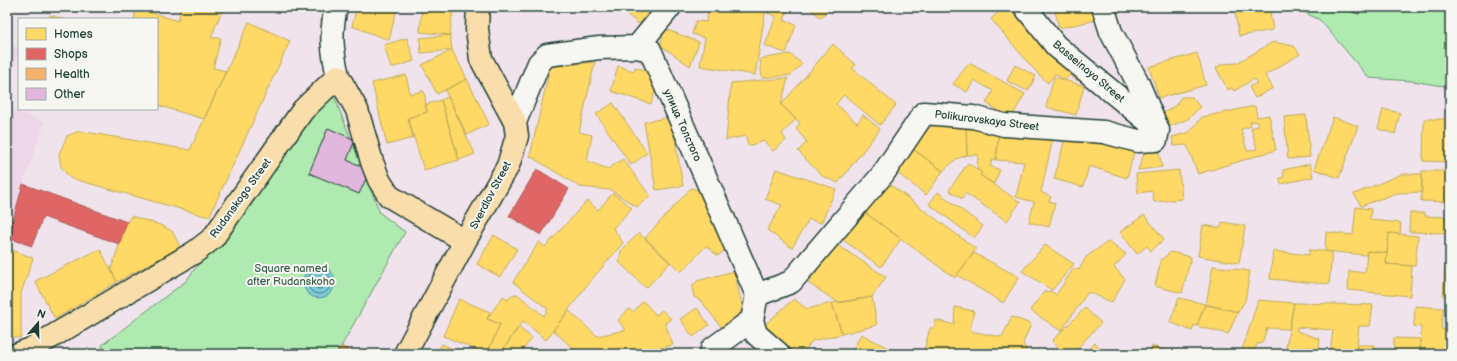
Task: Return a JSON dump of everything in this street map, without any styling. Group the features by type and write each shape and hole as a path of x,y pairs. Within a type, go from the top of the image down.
{"main road":[{"name":"Sverdlov Street","path":"405,354 465,241 508,166 517,136 515,122 481,59 477,29 478,7"},
{"path":"338,76 357,110 372,162 379,180 389,196 465,241"},
{"name":"Rudanskogo Street","path":"18,354 31,349 175,265 213,238 303,110 338,76"}],"street":[{"path":"336,7 332,26 331,44 338,76"},
{"path":"637,48 670,7"},
{"name":"Basseinaya Street","path":"1026,7 1056,46 1158,130"},
{"path":"1103,7 1111,32 1136,81 1158,130"},
{"name":"улица Толстого","path":"515,122 539,63 547,56 599,48 637,48 650,50 757,295"},
{"name":"Polikurovskaya Street","path":"757,295 792,282 883,174 924,112 973,117 1004,125 1104,132 1138,141 1156,140 1158,130"},
{"path":"757,295 752,320 756,334 779,354"},
{"path":"712,352 752,320"}],"shaded area":[{"path":"7,7 14,7 7,30"},
{"path":"7,41 18,48 18,54 7,88"},
{"path":"7,108 45,122 23,184 14,222 7,219"}],"green space":[{"path":"1293,7 1450,7 1450,87 1412,81 1369,78 1320,20"},
{"name":"Square named after Rudanskoho","path":"330,86 380,213 405,232 337,354 105,354 102,345 186,281"}],"water":[{"path":"316,266 322,266 331,270 335,282 331,294 322,298 316,298 307,294 303,285 303,279 307,270"}],"building: Homes":[{"path":"181,7 223,7 211,38 221,38 213,68 226,71 204,119 158,105 158,18 134,18 137,8 178,21"},
{"path":"357,7 397,7 389,40 352,26"},
{"path":"422,7 453,7 450,35 420,32"},
{"path":"621,7 653,7 639,24 620,9"},
{"path":"709,7 732,9 732,7 766,7 755,75 700,66 705,38 692,34 696,21 706,22"},
{"path":"769,7 789,7 784,20 796,25 786,53 765,46 776,16 767,13"},
{"path":"808,7 830,7 821,18"},
{"path":"1004,7 1008,7 1054,57 1082,76 1078,81 1070,75 1065,80 1055,74 1048,83 1038,74 991,19"},
{"path":"1054,7 1094,7 1097,20 1059,28"},
{"path":"1269,7 1273,30 1239,36 1235,12"},
{"path":"50,15 60,18 48,18"},
{"path":"249,22 290,41 209,217 70,178 61,167 59,154 67,136 79,131 190,150"},
{"path":"665,29 699,42 690,66 660,45"},
{"path":"450,35 452,50 421,53 420,38"},
{"path":"407,38 414,61 391,68 384,45"},
{"path":"1273,42 1294,46 1300,54 1265,75 1273,88 1255,98 1249,87 1257,83 1254,79 1234,91 1232,88 1228,90 1216,68 1222,64 1237,63"},
{"path":"833,44 856,65 852,68 896,105 880,125 844,95 836,104 857,123 863,115 880,129 838,183 822,176 798,151 807,142 796,129 800,123 781,105"},
{"path":"452,50 467,79 437,94 422,65"},
{"path":"1197,53 1206,85 1159,98 1149,67"},
{"path":"790,54 802,64 791,75 762,78 760,59"},
{"path":"595,62 579,132 592,135 587,161 608,169 623,159 650,196 637,207 611,190 580,187 530,156 550,67"},
{"path":"969,63 1025,94 1011,118 986,103 993,91 974,80 967,92 953,84"},
{"path":"1015,65 1036,76 1028,91 1007,81"},
{"path":"618,66 634,71 635,67 660,75 651,104 611,91"},
{"path":"406,75 410,94 424,91 427,112 408,118 413,138 387,145 372,83"},
{"path":"1054,77 1084,86 1076,115 1046,107"},
{"path":"788,78 781,105 796,119 782,134 786,140 773,151 764,141 748,146 746,136 726,140 731,83"},
{"path":"467,79 489,124 467,135 445,90"},
{"path":"448,97 475,154 459,160 441,100"},
{"path":"1181,97 1192,97 1200,107 1188,119 1168,127 1162,114 1176,105"},
{"path":"441,100 459,160 424,170 408,118 427,112 425,105"},
{"path":"613,103 647,153 631,165 596,114"},
{"path":"1255,106 1257,117 1269,115 1276,150 1198,174 1187,145 1174,146 1172,137 1190,132 1202,117","holes":["1256,121 1258,126 1251,128 1257,149 1247,151 1241,129 1251,126 1250,122"]},
{"path":"1383,109 1400,113 1395,134 1378,129"},
{"path":"1306,115 1310,157 1288,159 1284,117"},
{"path":"671,117 683,186 656,190 644,122"},
{"path":"1333,117 1358,126 1339,178 1314,169"},
{"path":"1424,119 1450,119 1450,162 1423,161"},
{"path":"944,123 966,123 967,155 956,159 943,171 913,149 924,133 933,125"},
{"path":"966,123 999,130 996,160 992,159 990,166 1000,170 994,184 980,175 982,173 977,169 978,155 967,155"},
{"path":"999,130 1054,133 1041,192 1051,197 1049,201 1055,203 1049,227 1029,222 1034,202 1016,197 1024,162 996,160"},
{"path":"1066,135 1135,148 1127,178 1089,166 1083,187 1054,179"},
{"path":"1157,144 1162,167 1138,170 1147,146"},
{"path":"913,149 943,171 926,195 896,172"},
{"path":"968,163 982,173 980,175 1020,202 1007,221 965,193 962,199 949,190"},
{"path":"1310,164 1313,177 1281,184 1280,178 1284,177 1283,170"},
{"path":"776,169 836,189 821,223 809,219 792,248 767,230 782,205 765,199"},
{"path":"1179,170 1182,199 1154,202 1152,191 1138,193 1136,174"},
{"path":"1422,171 1450,171 1450,202 1421,201"},
{"path":"1402,174 1422,174 1422,192 1397,193 1361,206 1354,194"},
{"path":"888,183 976,249 955,278 860,209"},
{"path":"691,188 706,192 726,249 718,256 706,246 681,272 645,238"},
{"path":"938,192 983,226 974,238 929,204"},
{"path":"613,193 632,208 613,228 623,243 587,285 546,340 523,321 500,354 487,354 500,324 487,319 503,296 508,300 512,295 517,294 544,316 548,309 513,282 539,242 545,247 587,201 598,210"},
{"path":"1356,207 1371,209 1370,220 1401,223 1400,234 1389,233 1387,253 1367,251 1366,255 1325,251 1326,232 1353,235"},
{"path":"860,209 901,239 881,267 839,237"},
{"path":"1410,213 1425,213 1425,216 1450,217 1450,233 1409,232"},
{"path":"1144,215 1164,239 1151,251 1147,246 1137,254 1120,232"},
{"path":"131,216 160,225 172,231 180,247 117,282 111,269 127,222"},
{"path":"1222,222 1245,226 1239,263 1198,256 1203,225 1221,228"},
{"path":"639,233 670,263 646,288 619,262 621,251"},
{"path":"1389,233 1418,236 1415,266 1386,264"},
{"path":"494,235 517,249 500,277 477,264"},
{"path":"1109,241 1126,254 1114,267 1125,279 1112,302 1088,292 1061,331 1030,310 1044,292 1051,291 1056,295 1074,268 1079,270 1086,257"},
{"path":"836,244 886,277 872,297 839,303 808,283"},
{"path":"1045,245 1074,264 1052,290 1022,271"},
{"path":"7,248 33,258 21,293 21,338 7,336"},
{"path":"100,249 117,282 55,319 35,281"},
{"path":"1309,250 1332,252 1329,284 1270,279 1273,251 1309,255"},
{"path":"1367,251 1387,253 1386,264 1412,266 1410,296 1348,290 1349,271 1365,273"},
{"path":"1171,252 1191,257 1182,293 1155,286 1161,260"},
{"path":"974,253 1019,277 1003,303 957,275"},
{"path":"1446,253 1450,254 1450,296 1443,296"},
{"path":"1213,266 1250,271 1245,301 1238,312 1206,305"},
{"path":"734,271 743,310 722,328 701,301 694,297 692,287 697,281"},
{"path":"872,297 877,325 842,334 832,303"},
{"path":"1179,298 1205,304 1197,326 1194,325 1192,331 1170,322"},
{"path":"459,299 490,312 487,319 500,324 487,354 443,336"},
{"path":"794,299 807,309 832,303 842,334 812,341 802,354 793,354 762,327"},
{"path":"1258,300 1294,303 1289,329 1267,328 1262,343 1257,344 1255,349 1250,350 1248,354 1241,354"},
{"path":"643,301 656,315 662,310 671,319 665,323 673,345 633,354 579,354 553,330 569,311 597,336 626,330 618,320 629,309 633,312"},
{"path":"1294,303 1373,305 1370,326 1359,326 1356,354 1330,354 1333,330 1297,327 1297,331 1320,339 1319,349 1307,347 1306,354 1285,354"},
{"path":"1205,304 1238,312 1228,334 1197,326"},
{"path":"1415,306 1443,308 1441,329 1450,330 1450,354 1420,354 1421,327 1414,326"},
{"path":"955,307 974,311 970,331 1002,337 1012,317 1031,324 1023,343 1028,354 923,354 930,328 935,328 936,320 954,325"},
{"path":"697,308 709,325 693,337 680,319"},
{"path":"1085,308 1101,323 1072,354 1065,354 1052,341"},
{"path":"518,327 532,338 520,354 500,354"},
{"path":"861,334 900,354 851,354"},
{"path":"1394,338 1420,339 1420,354 1393,354"},
{"path":"1095,343 1107,354 1084,354"},
{"path":"442,344 463,354 437,354"},
{"path":"1357,345 1375,345 1374,354 1356,354"},
{"path":"1152,346 1176,354 1149,354"}],"building: Shops":[{"path":"537,169 569,189 541,235 509,216"},
{"path":"23,184 127,222 119,244 43,217 32,246 8,238"},
{"path":"7,219 14,222 7,248"}],"building: Health":[{"path":"341,346 355,354 336,354"}],"building: Other":[{"path":"1336,7 1361,7 1359,14"},
{"path":"328,128 355,140 347,160 370,170 359,194 309,173"}]}
